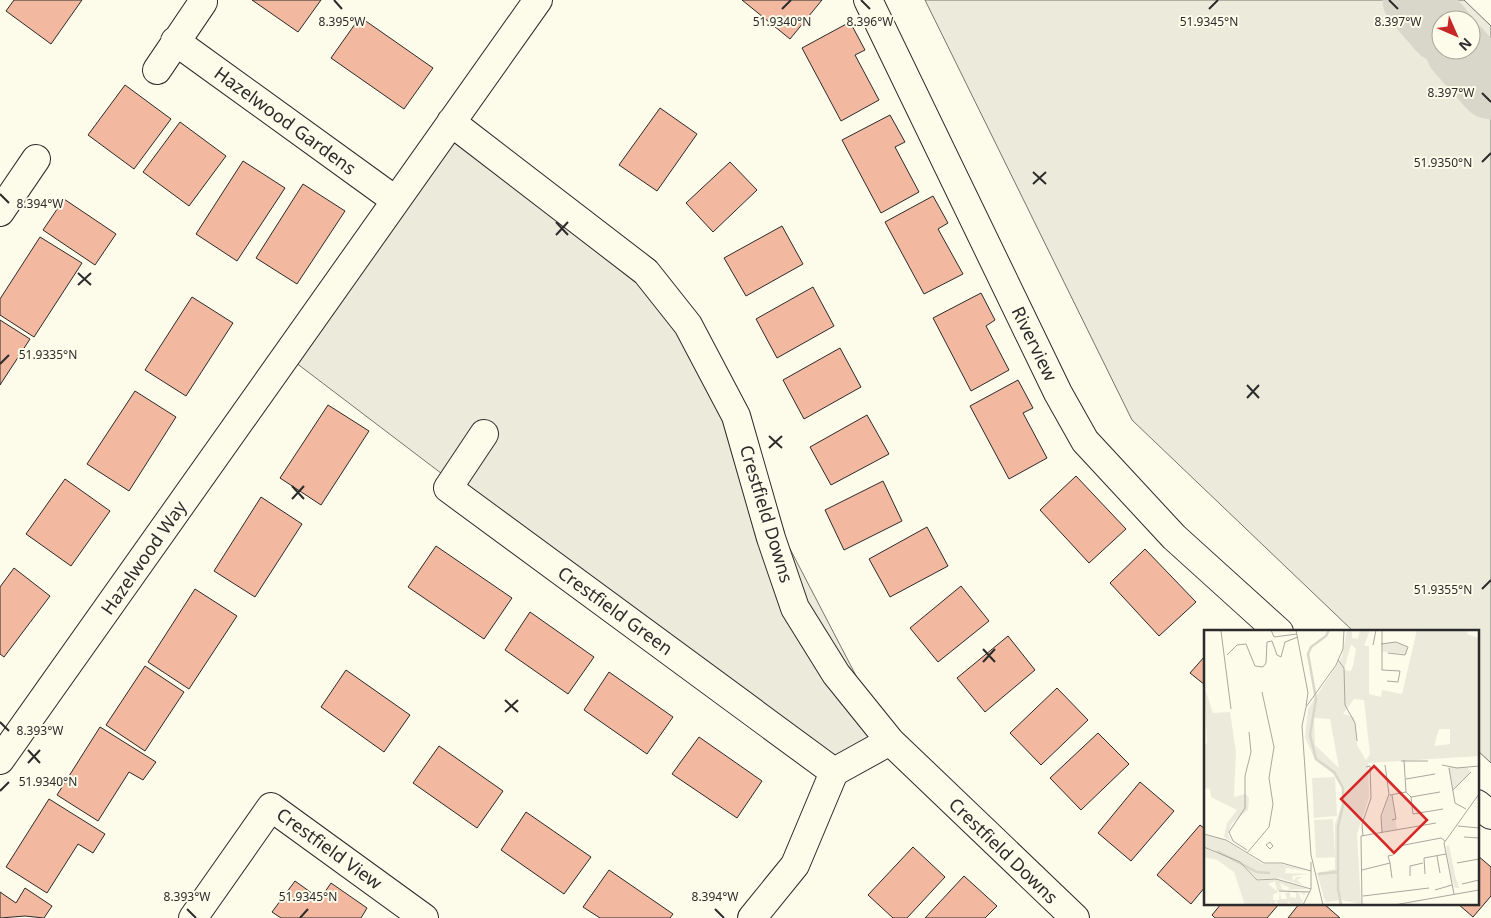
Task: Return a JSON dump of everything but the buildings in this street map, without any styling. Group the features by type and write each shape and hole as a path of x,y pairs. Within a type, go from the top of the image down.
{"street":[{"name":"Hazelwood Way","path":"0,760 538,0"},
{"name":"Riverview","path":"868,0 1058,393 1085,441 1174,537 1278,630"},
{"path":"157,70 203,2"},
{"name":"Hazelwood Gardens","path":"175,41 395,200"},
{"name":"Crestfield Downs","path":"451,122 646,272 688,325 736,416 795,608 836,674 890,741 1075,918"},
{"path":"0,212 36,160"},
{"name":"Crestfield Green","path":"484,434 448,488 834,772"},
{"path":"752,918 796,865 834,772 890,741"},
{"path":"1478,805 1491,815"},
{"name":"Crestfield View","path":"193,918 271,807 424,918"}],"shaded area":[{"path":"925,0 1464,0 1474,10 1431,10 1431,60 1481,60 1481,16 1491,26 1491,763 1478,751 1478,630 1352,630 1132,420"},
{"path":"451,122 646,272 890,741 834,772 287,356"}],"waterway":[{"path":"1415,0 1431,18"},
{"path":"1467,60 1491,87"}]}
